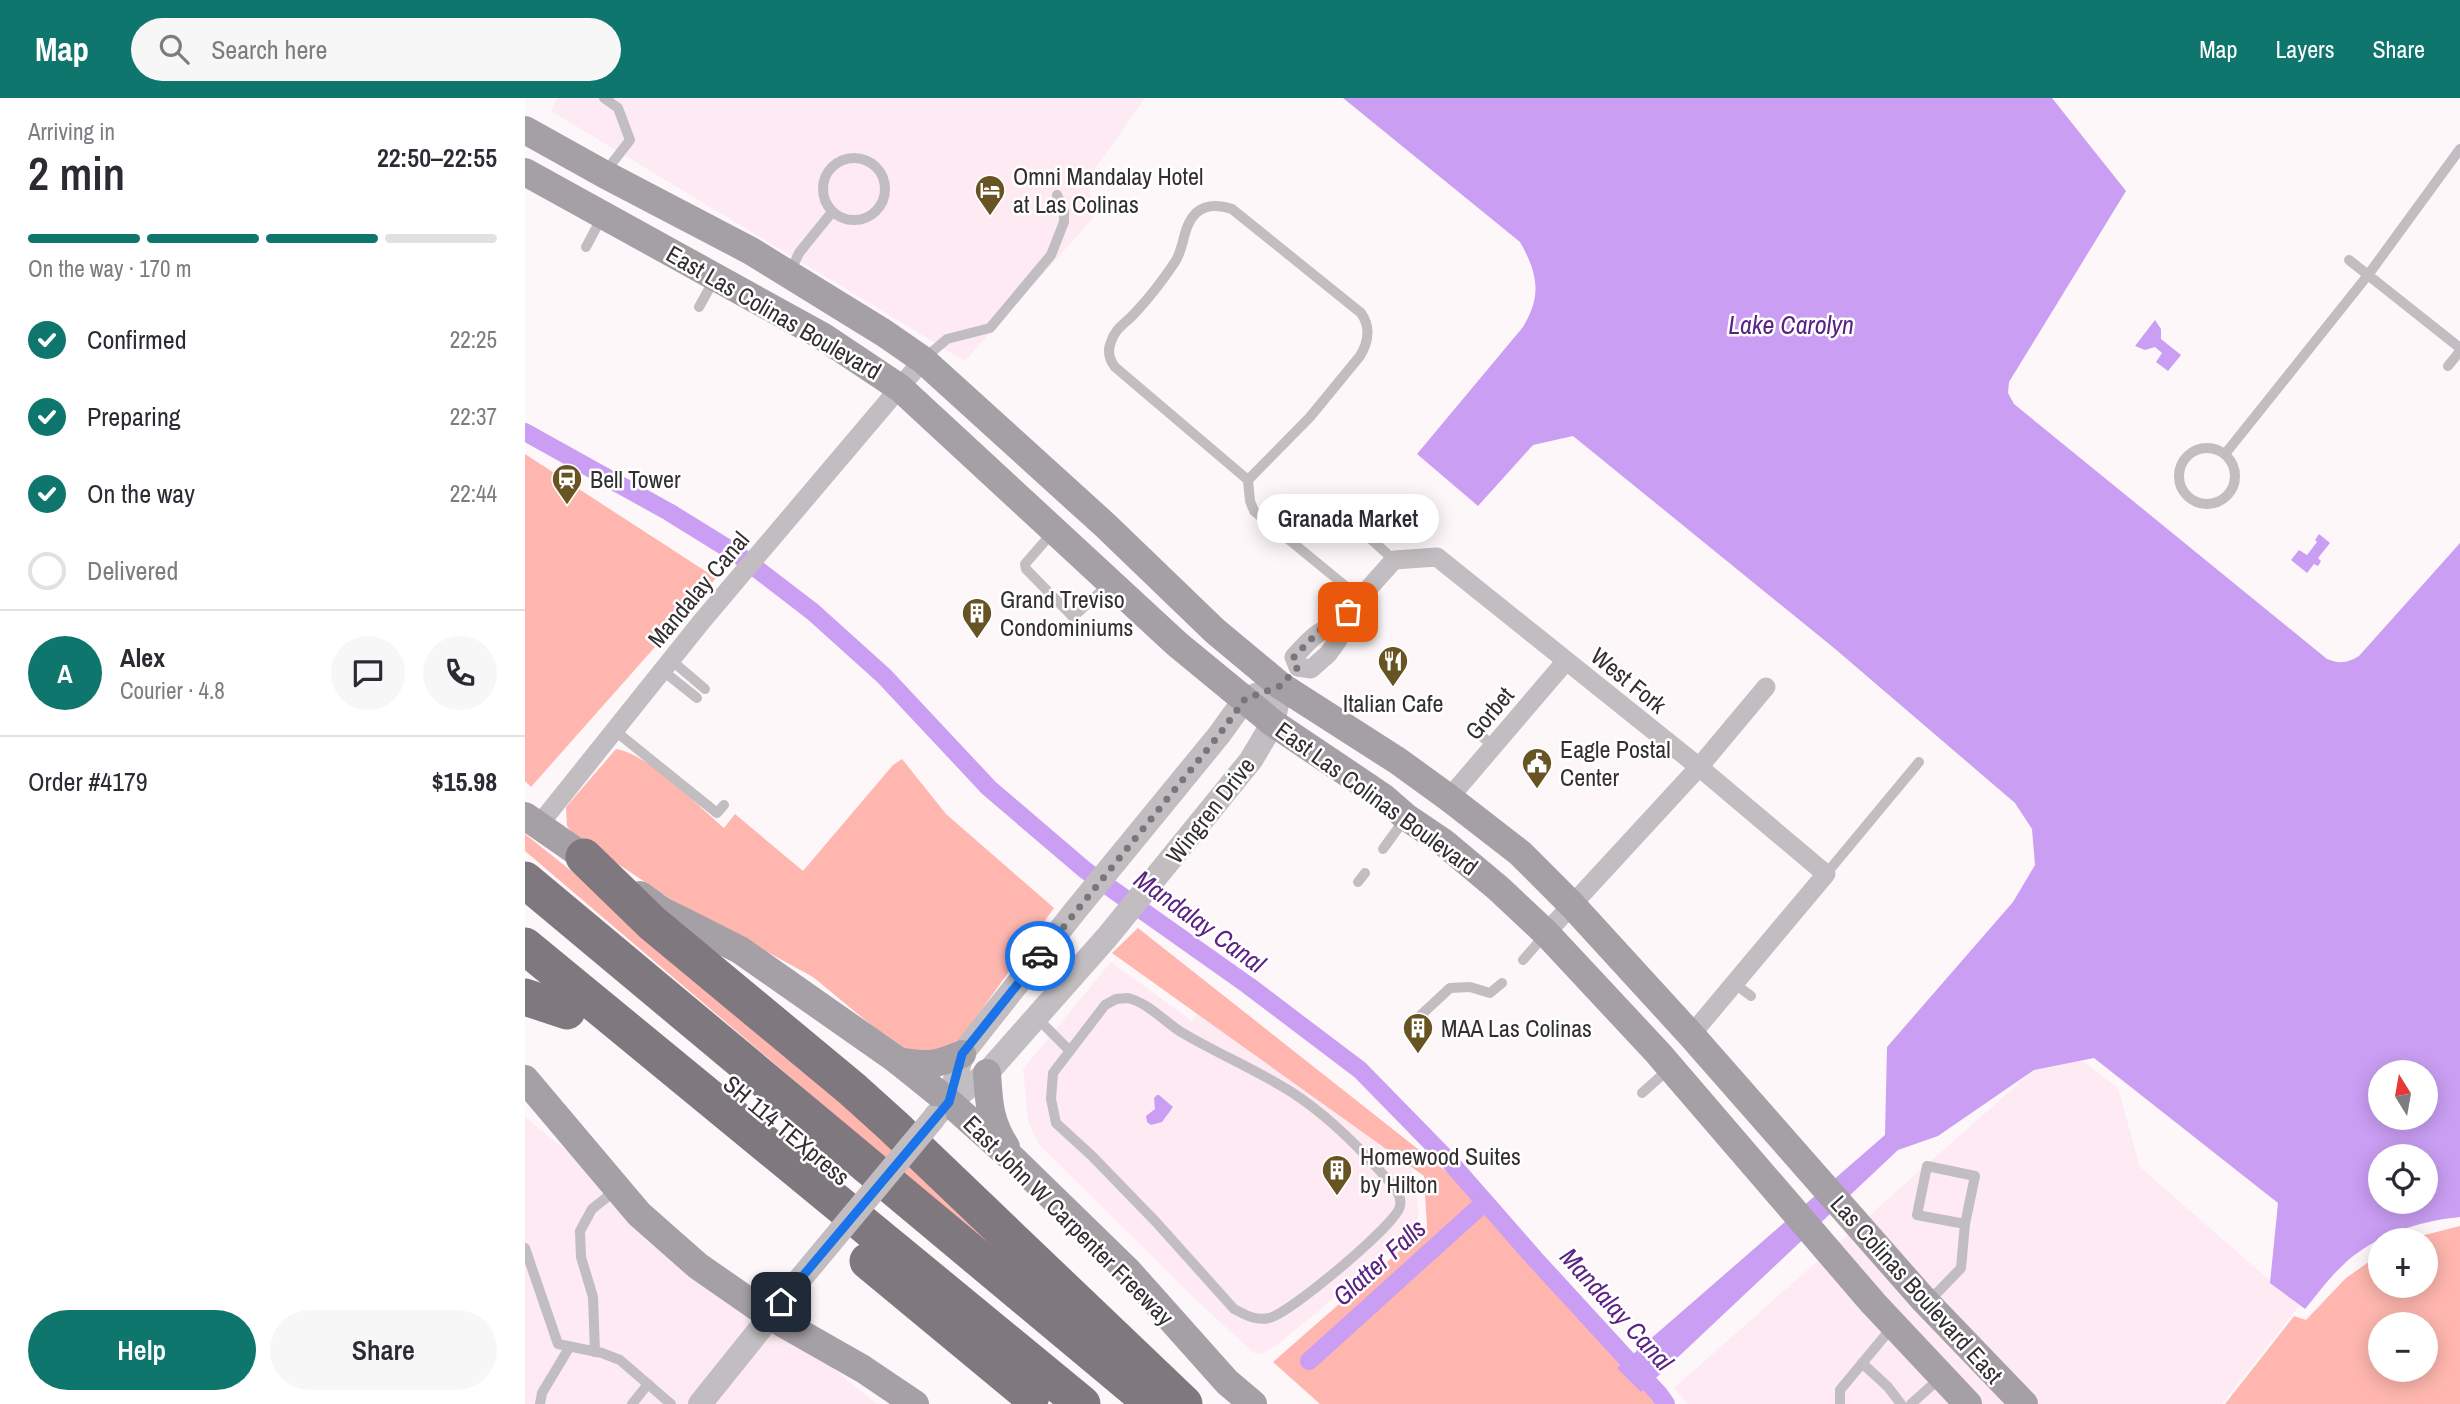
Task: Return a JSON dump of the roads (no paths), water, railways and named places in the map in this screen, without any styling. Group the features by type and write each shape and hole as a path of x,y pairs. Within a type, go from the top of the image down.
{"highway":[{"path":"584,857 652,923 893,1126 1184,1404"},
{"path":"525,880 1153,1404"},
{"name":"SH 114 TEXpress","path":"525,906 793,1136 1115,1404"},
{"name":"SH 114 TEXpress","path":"525,946 1081,1404"},
{"path":"525,972 568,1011 770,1176 919,1306 1041,1404"},
{"path":"525,997 568,1011"}],"main road":[{"name":"East Las Colinas Boulevard","path":"525,130 751,251 923,360 1106,526 1215,631 1289,677 1520,853 1572,905 1691,1035 1812,1173"},
{"name":"East Las Colinas Boulevard","path":"525,172 772,307 855,356 900,388 1177,644 1273,723 1383,797 1498,888 1546,933 1670,1067 1829,1252"},
{"path":"772,307 788,275"},
{"name":"East John W Carpenter Freeway","path":"531,821 661,910 740,950 897,1060 941,1110 1015,1161 1128,1270 1227,1382 1253,1404"},
{"path":"897,1060 924,1065 939,1064 962,1054"},
{"path":"986,1073 990,1113 997,1134 1015,1161"},
{"path":"525,1079 639,1214 698,1266 776,1309 915,1404"},
{"name":"Las Colinas Boulevard East","path":"1812,1173 1923,1299 2024,1404"},
{"name":"Las Colinas Boulevard East","path":"1829,1252 1968,1404"},
{"path":"1894,1326 1923,1299"}],"street":[{"name":"Mandalay Canal","path":"531,821 614,730 702,621 923,360"},
{"name":"West Fork","path":"1394,560 1437,557 1699,767 1826,874"},
{"path":"1245,699 1311,668 1328,654 1338,640 1335,626 1394,560"},
{"name":"Gorbet","path":"1449,798 1566,661"},
{"name":"Wingren Drive","path":"941,1110 986,1073 1108,936 1251,760 1273,723 1289,677"},
{"path":"1546,933 1699,767 1766,687"},
{"name":"Wingren Drive","path":"941,1110 962,1054 1219,735 1245,699"},
{"path":"1691,1035 1743,990 1826,874"},
{"path":"700,1404 941,1110"}],"lane":[{"path":"604,98 618,108 630,140 604,174"},
{"path":"2225,454 2368,275 2460,149"},
{"path":"850,158 860,159 878,169 883,178 883,199 871,215 851,220 840,218 832,212 826,204 822,184 832,167 850,158"},
{"path":"923,360 947,339 990,328 1051,255 1064,222 1064,211 1057,195"},
{"path":"1248,480 1115,367 1110,358 1109,349 1116,331 1133,316 1178,259 1184,234 1194,216 1204,208 1213,206 1232,209 1361,313 1369,329 1365,349 1360,356 1310,417 1248,480 1248,494 1254,511 1360,598"},
{"path":"788,275 799,253 832,212"},
{"path":"586,247 603,215"},
{"path":"2349,260 2460,348 2448,366"},
{"path":"699,307 716,276"},
{"path":"2198,449 2217,449 2225,454 2235,469 2233,488 2227,496 2211,504 2192,500 2185,494 2178,477 2183,459 2198,449"},
{"path":"1331,503 1394,560"},
{"path":"1054,530 1025,564 1026,569 1073,617 1111,583"},
{"path":"666,665 705,689"},
{"path":"666,665 697,698"},
{"path":"614,730 717,813 724,805"},
{"path":"1476,732 1494,746"},
{"path":"1826,874 1919,762"},
{"path":"1383,849 1406,817"},
{"path":"1523,960 1546,933"},
{"path":"1421,1015 1450,988 1470,987 1490,993 1502,983"},
{"path":"1116,999 1137,1000 1180,1031 1294,1094 1337,1128 1369,1158 1398,1192 1401,1205 1397,1216 1355,1255 1282,1314 1259,1319 1248,1317 1234,1309 1156,1222 1056,1123 1051,1099 1053,1073 1069,1051 1105,1005 1116,999"},
{"path":"1035,1017 1069,1051"},
{"path":"1642,1093 1670,1067"},
{"path":"1923,1299 1938,1292 1961,1268 1965,1224 1975,1176 1927,1166 1917,1215 1965,1224"},
{"path":"596,1352 593,1297 581,1257 580,1231 592,1209 617,1190"},
{"path":"525,1248 558,1344 620,1360 671,1404"},
{"path":"1840,1404 1840,1390 1894,1326"},
{"path":"540,1404 541,1393 569,1348"},
{"path":"1861,1363 1888,1387 1901,1404"},
{"path":"1911,1404 1941,1376"},
{"path":"632,1404 647,1384"}],"water":[{"name":"Lake Carolyn","path":"1343,98 2052,98 2126,191 2009,382 2008,393 2014,404 2331,661 2343,662 2359,656 2460,543 2460,1217 2407,1228 2368,1228 2368,1246 2336,1272 2305,1309 2270,1283 2278,1203 2094,1058 2034,1070 1938,1136 1898,1150 1641,1392 1617,1368 1885,1135 1887,1047 2013,902 2035,865 2032,829 2015,803 1834,648 1573,436 1533,445 1478,506 1417,454 1523,327 1535,294 1531,264 1520,242"},
{"path":"2155,320 2161,329 2161,339 2181,355 2168,371 2156,362 2162,353 2155,347 2145,350 2135,346"},
{"path":"2319,534 2330,543 2318,558 2321,561 2318,566 2314,564 2307,573 2291,560 2299,550 2307,555 2317,542 2315,540"},
{"path":"1157,1095 1173,1107 1162,1122 1151,1125 1146,1116 1155,1109 1154,1098"}],"waterway":[{"name":"Mandalay Canal","path":"525,432 669,512 740,556 813,612 884,676 989,788 1085,870 1249,986 1360,1070 1450,1162 1666,1404"},
{"name":"Glatter Falls","path":"1309,1361 1485,1202"}],"place":[{"name":"Omni Mandalay Hotel at Las Colinas","path":"990,217"},
{"name":"Bell Tower","path":"567,506"},
{"name":"Granada Market","path":"1348,612"},
{"name":"Grand Treviso Condominiums","path":"977,640"},
{"name":"Italian Cafe","path":"1393,688"},
{"name":"Eagle Postal Center","path":"1537,790"},
{"name":"MAA Las Colinas","path":"1418,1055"},
{"name":"Homewood Suites by Hilton","path":"1337,1197"}]}
